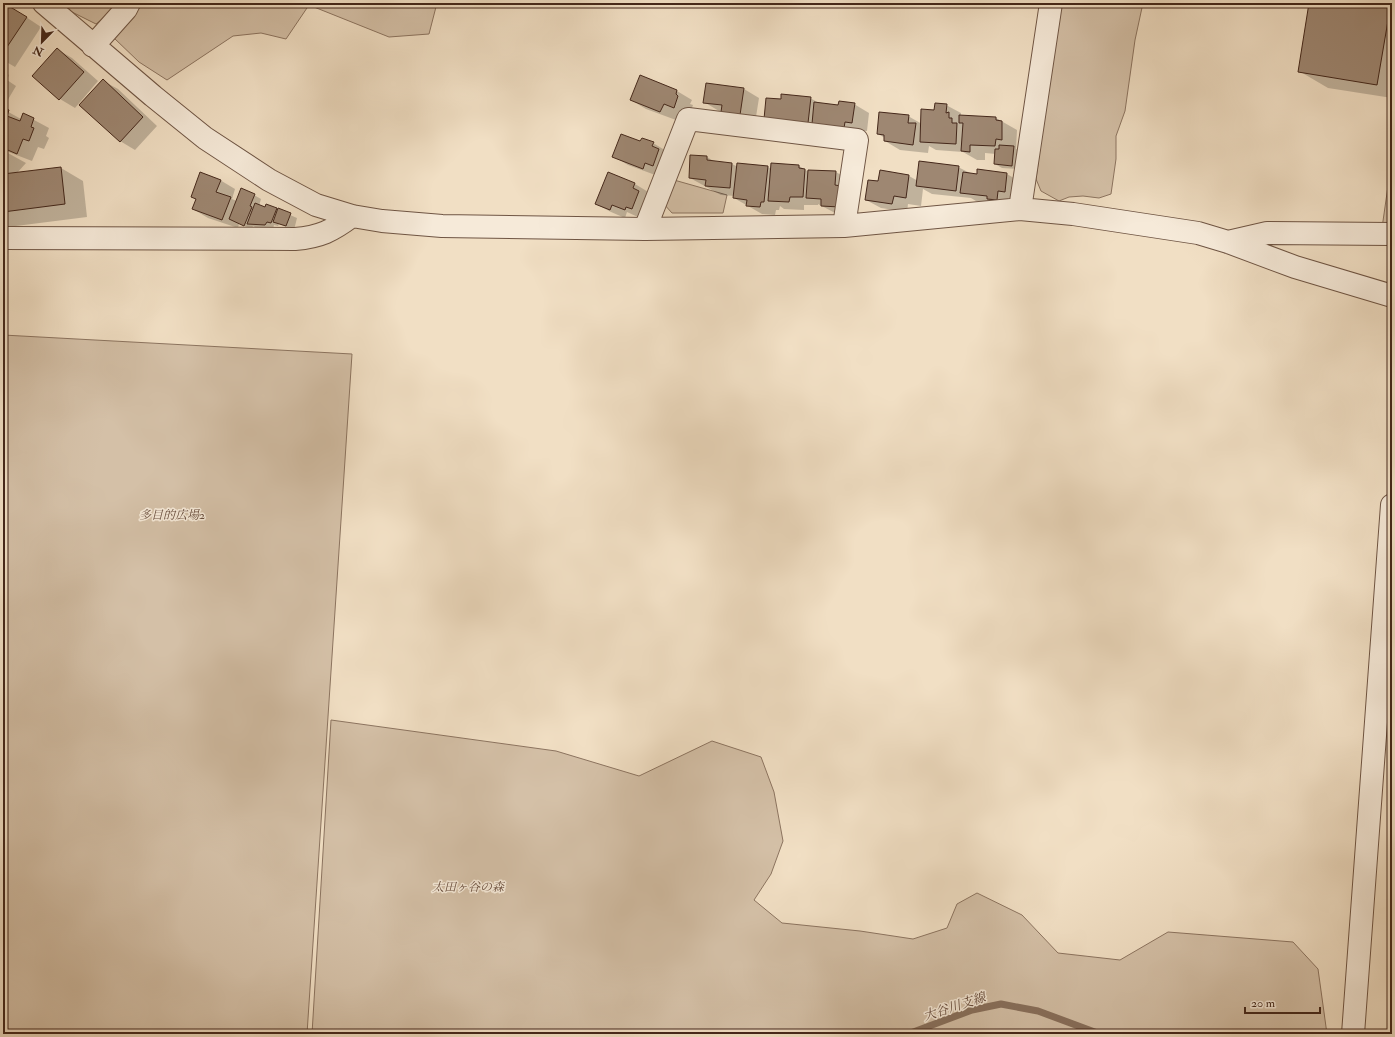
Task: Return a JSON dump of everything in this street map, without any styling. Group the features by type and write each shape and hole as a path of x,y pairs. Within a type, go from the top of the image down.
{"street":[{"path":"44,3 93,46 205,138 269,180 316,205 352,216 382,221 442,226 646,229 844,226 1020,209 1074,214 1198,233 1228,242 1295,267 1392,296"},
{"path":"93,46 126,9 129,3"},
{"path":"1020,209 1051,3"},
{"path":"646,229 688,119 857,140 844,226"},
{"path":"3,238 295,239 310,238 324,234 352,216"},
{"path":"1228,242 1267,233 1392,234"},
{"path":"1353,1034 1392,505"}],"green space":[{"path":"64,3 118,3 114,9 96,24 72,12"},
{"path":"135,3 437,3 429,34 389,37 309,5 286,39 261,33 233,36 167,80 139,62 114,38"},
{"path":"1059,3 1143,3 1135,40 1125,111 1116,136 1116,159 1111,194 1099,198 1083,196 1069,197 1059,201 1041,191 1036,179"},
{"path":"1392,158 1392,228 1382,228"},
{"path":"674,180 727,195 723,213 672,213 663,203"},
{"name":"多目的広場2","path":"3,335 352,354 307,1034 3,1034"},
{"name":"太田ヶ谷の森","path":"331,720 556,751 639,776 712,741 761,757 774,792 783,841 771,874 754,900 782,923 860,931 913,939 947,928 957,904 977,893 1022,915 1058,953 1120,960 1168,932 1293,942 1318,969 1327,1034 312,1034"}],"building":[{"path":"1309,3 1391,3 1377,85 1298,72"},
{"path":"7,5 27,17 3,53 3,11"},
{"path":"57,48 84,72 59,100 32,76"},
{"path":"640,75 677,90 676,94 678,96 674,108 664,104 660,112 630,100"},
{"path":"103,79 143,117 120,142 79,105"},
{"path":"706,83 744,88 740,115 721,112 722,105 703,103"},
{"path":"781,94 811,97 808,123 764,119 766,98 781,99"},
{"path":"839,101 855,103 852,123 845,122 844,128 812,124 814,102 838,105"},
{"path":"935,103 947,104 946,113 949,112 949,118 952,118 952,123 957,123 956,144 920,142 921,109 934,110"},
{"path":"3,108 9,110 7,116 20,121 23,113 34,118 31,127 34,128 29,141 23,139 17,154 3,148"},
{"path":"879,112 909,115 908,123 916,123 913,145 884,141 884,135 877,134"},
{"path":"959,115 996,117 996,120 1002,121 1002,140 996,139 995,146 970,145 970,152 961,151 963,123 959,123"},
{"path":"621,134 640,141 642,138 654,142 652,146 659,149 653,166 645,163 643,169 612,157"},
{"path":"999,145 1014,146 1012,166 994,164 995,149 999,149"},
{"path":"690,155 707,156 707,160 732,163 730,188 705,186 706,180 689,178"},
{"path":"919,161 959,166 956,191 916,186"},
{"path":"737,163 768,166 764,202 761,202 760,207 746,206 747,200 733,198"},
{"path":"771,163 799,165 799,168 805,169 803,197 790,197 789,202 768,201"},
{"path":"61,167 65,204 3,212 3,174"},
{"path":"977,169 1007,173 1005,192 998,191 997,200 987,199 987,196 960,193 963,172 977,174"},
{"path":"808,170 836,171 835,185 841,186 840,207 821,206 821,199 806,198"},
{"path":"880,170 909,175 906,198 894,196 892,204 865,200 868,180 878,181"},
{"path":"200,172 221,180 216,192 231,197 222,220 192,209 196,199 191,197"},
{"path":"608,172 635,183 633,188 639,191 632,209 626,207 625,210 612,205 610,210 595,204"},
{"path":"241,188 255,194 250,206 252,207 244,226 229,219"},
{"path":"255,203 265,207 266,204 277,208 271,223 267,222 265,225 247,224"},
{"path":"278,208 291,213 286,226 273,222"}],"waterway":[{"name":"大谷川支線","path":"908,1034 972,1010 1001,1004 1038,1011 1100,1034"}]}
